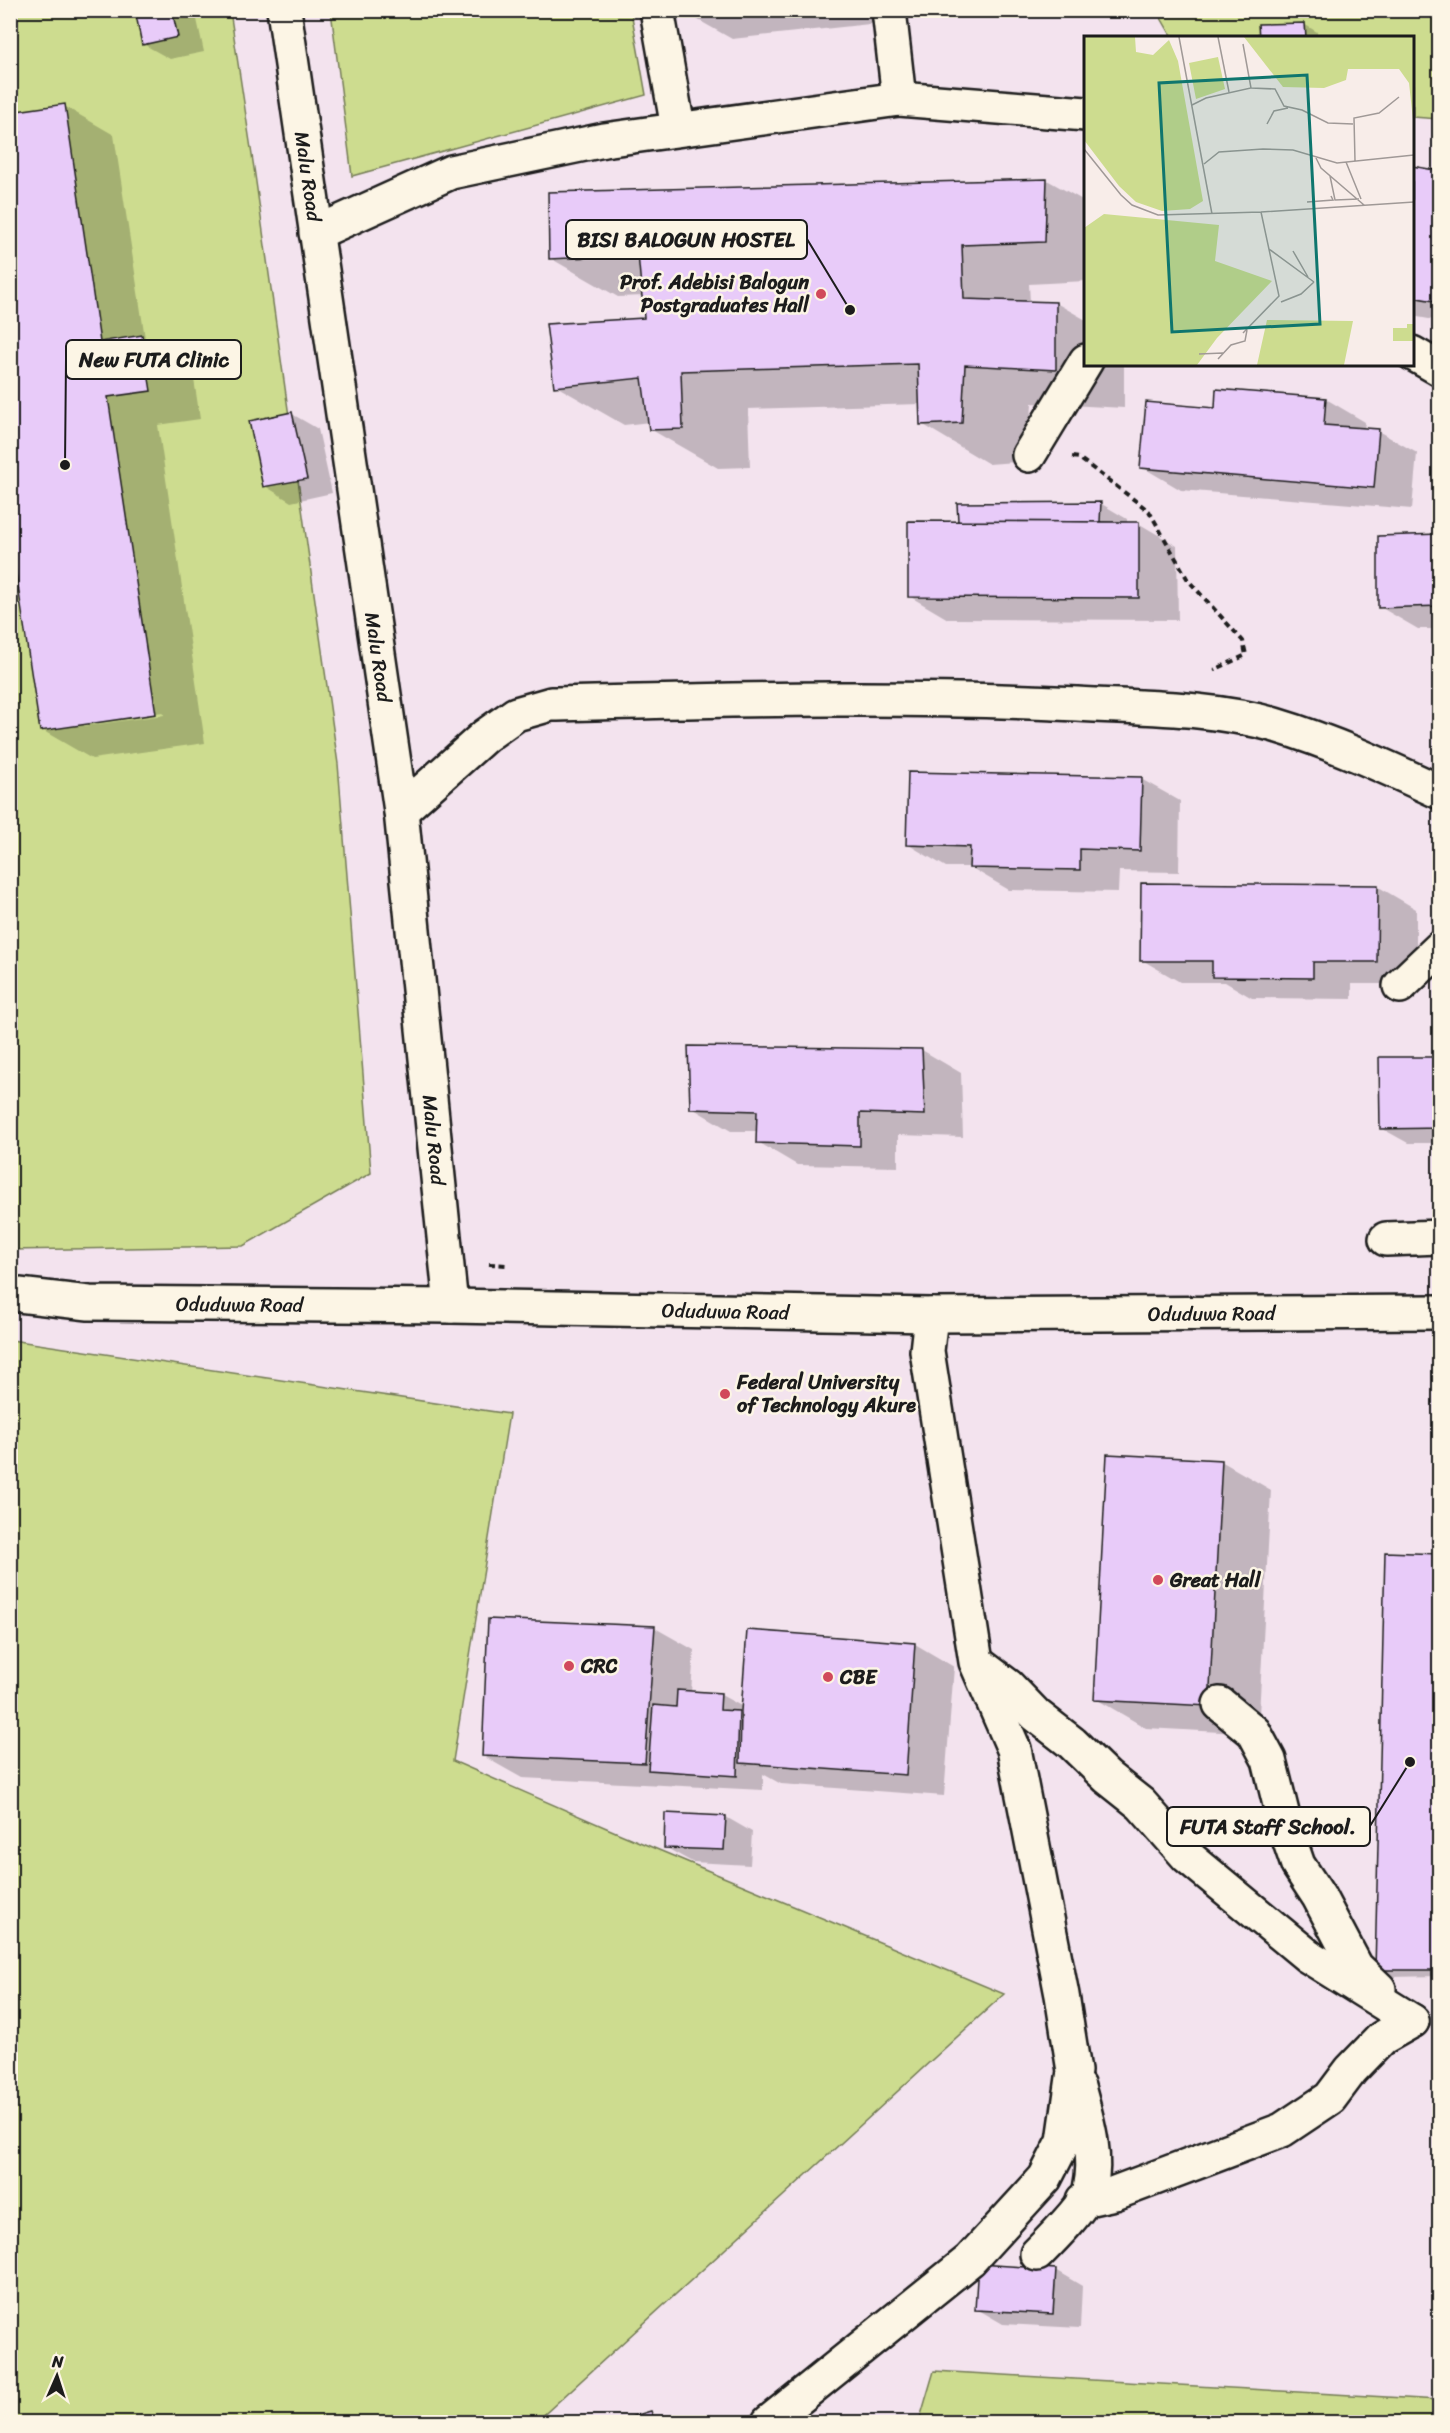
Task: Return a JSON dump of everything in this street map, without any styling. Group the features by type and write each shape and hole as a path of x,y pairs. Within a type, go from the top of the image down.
{"street":[{"name":"Malu Road","path":"284,10 401,811 451,1306"},
{"path":"657,10 678,128"},
{"path":"889,10 899,99"},
{"path":"316,233 451,172 604,140 678,128 899,99 1084,114"},
{"path":"1414,353 1440,369"},
{"path":"1029,454 1084,364"},
{"path":"401,811 485,736 516,714 551,704 844,698 978,699 1210,712 1274,725 1353,753 1440,792"},
{"path":"1400,986 1440,948"},
{"path":"1386,1239 1440,1237"},
{"name":"Oduduwa Road","path":"10,1294 89,1303 451,1306 931,1315 1440,1312"},
{"path":"931,1315 927,1351 976,1662 1014,1749 1042,1889 1074,2071 1093,2151 1090,2191 1061,2229 1037,2254"},
{"path":"976,1662 1008,1686 1036,1715 1072,1743 1107,1777 1142,1804 1187,1856 1308,1956 1412,2021"},
{"path":"1220,1704 1254,1732 1269,1760 1287,1833 1298,1865 1319,1897 1356,1967 1412,2021"},
{"path":"1083,2200 1115,2193 1282,2130 1330,2098 1351,2070 1382,2038 1412,2021"},
{"path":"769,2422 970,2260 1045,2178 1064,2141 1074,2071"}],"path":[{"path":"1029,454 1079,458 1149,511 1188,580 1243,641 1246,655 1214,670"}],"shaded area":[{"name":"Federal University of Technology Akure","path":"11,11 1439,11 1439,2422 11,2422"}],"green space":[{"path":"10,11 230,11 338,764 371,1173 243,1246 11,1250"},
{"path":"331,11 631,11 646,95 352,176"},
{"path":"1157,11 1439,11 1439,119 1414,117 1414,36 1171,36"},
{"path":"11,1340 509,1414 453,1761 618,1833 1004,1994 536,2422 11,2422"},
{"path":"934,2371 1439,2400 1439,2422 919,2422"}],"building":[{"path":"135,10 172,10 178,37 142,45"},
{"path":"691,10 759,10 692,18"},
{"path":"1305,23 1306,36 1259,36 1258,24"},
{"path":"65,104 100,342 142,335 151,391 108,397 156,714 40,731 10,533 10,112"},
{"path":"1414,166 1440,171 1440,302 1414,297"},
{"path":"1047,179 1045,242 962,245 964,299 1056,302 1056,370 965,365 962,423 920,425 918,364 681,371 683,429 649,430 642,378 554,387 546,324 644,318 638,255 549,259 548,192"},
{"path":"1216,389 1326,398 1324,425 1379,429 1374,488 1140,468 1146,402 1215,408"},
{"path":"292,412 307,479 263,487 249,421"},
{"path":"1101,502 1100,522 958,521 957,503"},
{"path":"908,521 1139,522 1139,598 908,597"},
{"path":"1440,534 1440,606 1378,608 1378,536"},
{"path":"908,772 1142,777 1140,851 1080,849 1080,870 969,868 970,847 906,845"},
{"path":"1141,883 1378,885 1377,962 1313,962 1313,978 1212,977 1212,961 1140,961"},
{"path":"688,1046 922,1049 925,1115 860,1113 860,1146 756,1143 757,1111 690,1109"},
{"path":"1379,1057 1440,1057 1440,1128 1380,1129"},
{"name":"Great Hall","path":"1107,1454 1222,1460 1209,1706 1094,1700"},
{"path":"1385,1552 1440,1554 1440,1970 1375,1970"},
{"name":"CRC","path":"488,1619 655,1626 645,1763 482,1756"},
{"name":"CBE","path":"747,1630 915,1643 906,1775 740,1763"},
{"path":"677,1690 721,1693 720,1710 739,1711 737,1776 648,1770 653,1705 676,1707"},
{"path":"665,1813 726,1816 724,1850 664,1848"},
{"path":"978,2264 1056,2269 1053,2314 975,2310"},
{"path":"651,2411 655,2422 614,2422"}],"place":[{"name":"Prof. Adebisi Balogun Postgraduates Hall","path":"821,294"},
{"name":"BISI BALOGUN HOSTEL","path":"850,310"},
{"name":"New FUTA Clinic","path":"65,465"},
{"name":"Federal University of Technology Akure","path":"725,1394"},
{"name":"Great Hall","path":"1158,1580"},
{"name":"CRC","path":"569,1666"},
{"name":"CBE","path":"828,1677"},
{"name":"FUTA Staff School.","path":"1410,1762"}]}
